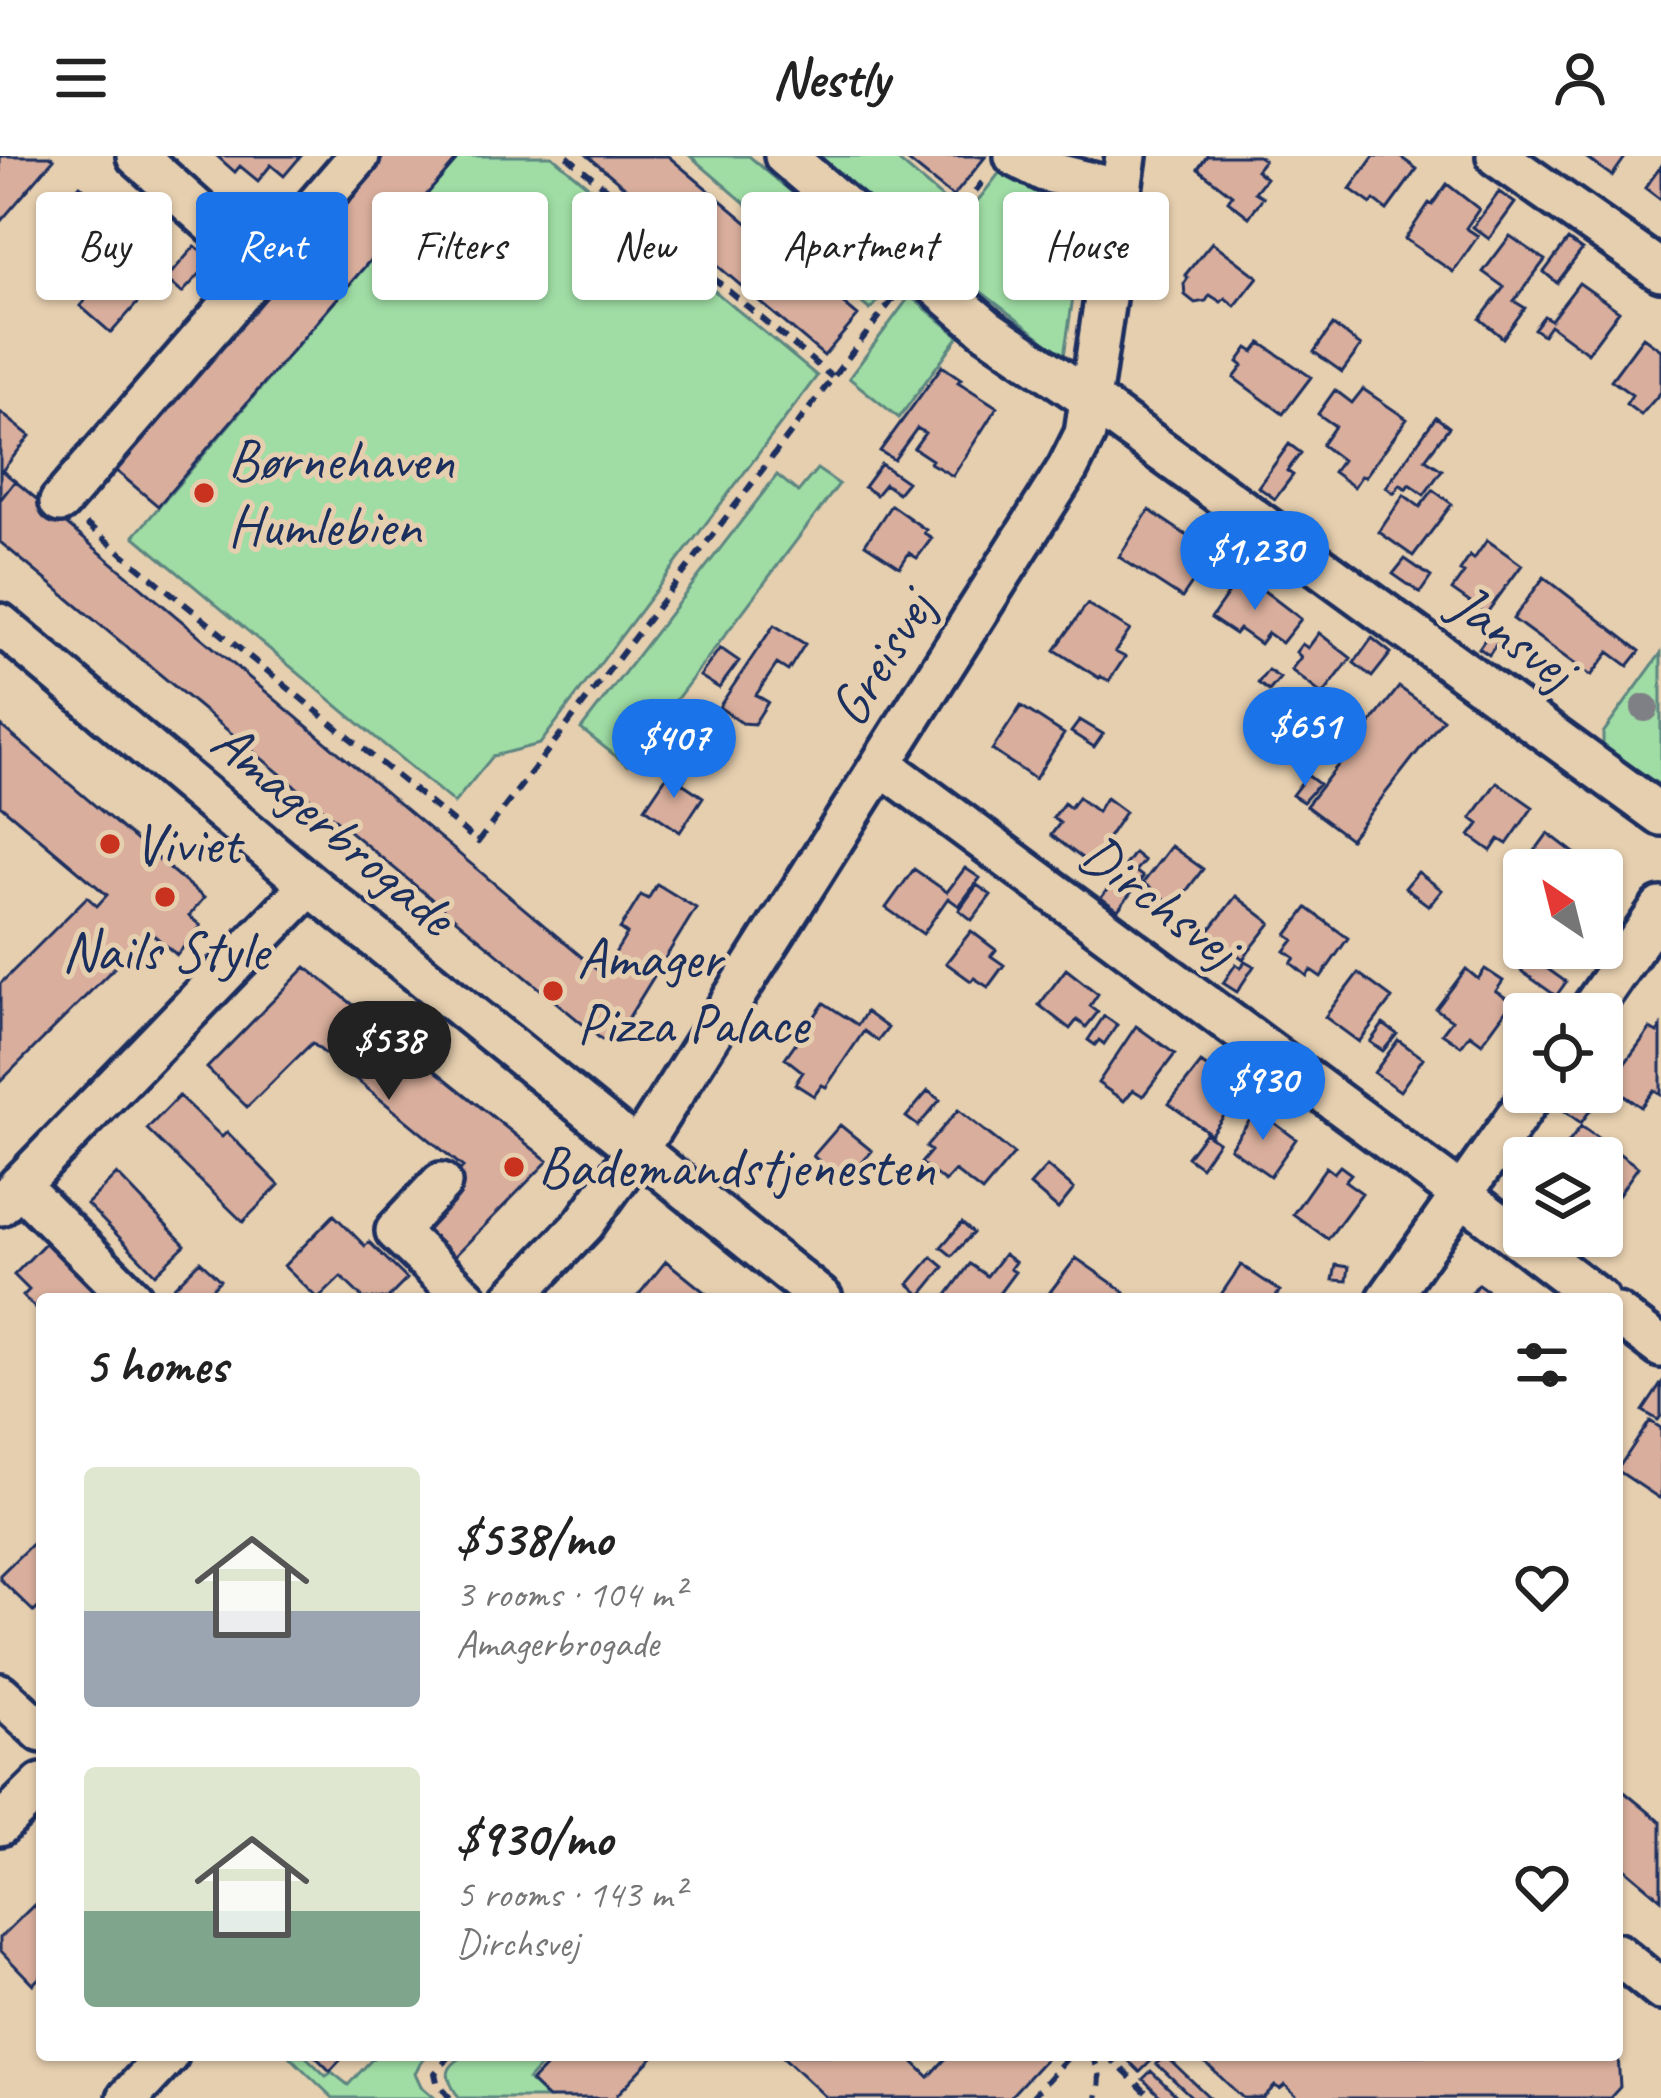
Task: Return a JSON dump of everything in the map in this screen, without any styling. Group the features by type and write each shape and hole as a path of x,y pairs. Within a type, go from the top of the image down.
{"street":[{"path":"137,156 196,209"},
{"path":"327,192 358,156"},
{"name":"Jansvej","path":"784,156 826,192"},
{"path":"1497,156 1661,271"},
{"name":"Greisvej","path":"518,1293 584,1224 638,1149 1068,468 1085,434 1123,173 1001,165"},
{"path":"60,502 234,300"},
{"name":"Jansvej","path":"953,300 1661,815"},
{"name":"Amagerbrogade","path":"0,624 310,885 815,1293"},
{"name":"Dirchsvej","path":"882,765 1590,1293"},
{"path":"126,1293 10,1195 310,885"},
{"path":"1602,993 1661,908"},
{"path":"1392,1293 1519,1113"},
{"path":"441,1183 396,1231 461,1293"},
{"path":"1623,1318 1661,1347"},
{"path":"0,1694 36,1727"},
{"path":"0,1826 36,1790"},
{"path":"1623,1959 1661,1990"},
{"path":"128,2098 162,2061"}],"path":[{"path":"567,156 832,377"},
{"path":"979,192 1001,165"},
{"path":"60,502 478,842 892,300"},
{"path":"446,2061 435,2073 436,2082 450,2098"},
{"path":"1031,2098 1065,2061"},
{"path":"1094,2061 1102,2077"},
{"path":"1097,2098 1109,2061"},
{"path":"1113,2061 1153,2098"}],"green space":[{"path":"460,156 552,156 595,192 572,192 572,300 717,300 717,293 817,376 540,744 493,756 454,803 134,536 336,300 348,300 348,287 372,259 372,300 548,300 548,192 429,192"},
{"path":"690,156 749,156 791,192 741,192 741,200"},
{"path":"820,156 893,156 935,192 862,192"},
{"path":"1007,163 1086,192 1003,192 1003,300 1073,300 1064,356 979,290 979,199"},
{"path":"858,300 878,300 870,310"},
{"path":"907,300 915,300 959,336 899,418 849,378"},
{"path":"817,469 839,484 627,765 581,729 777,475 798,492"},
{"path":"1661,653 1661,786 1603,746 1603,733"},
{"path":"294,2061 310,2061 326,2076 332,2072 348,2085 370,2061 421,2061 415,2073 435,2098 333,2098"},
{"path":"545,2061 528,2080 547,2098 459,2098 448,2074 453,2064"}],"building":[{"path":"0,156 54,159 0,222"},
{"path":"217,156 301,156 284,176 271,165 258,181 240,166 235,172"},
{"path":"384,156 460,156 429,192 372,192 372,258 348,286 348,198"},
{"path":"588,156 668,156 711,192 630,192"},
{"path":"902,156 986,156 957,192 947,192"},
{"path":"1207,156 1264,160 1256,170 1266,178 1255,192 1263,197 1249,217 1228,201 1232,195 1198,169"},
{"path":"1374,156 1399,156 1417,169 1387,210 1350,189"},
{"path":"1584,156 1626,156 1612,176"},
{"path":"1661,166 1661,200 1645,188"},
{"path":"1447,184 1479,209 1466,228 1478,236 1453,272 1405,239"},
{"path":"1499,192 1515,203 1489,239 1473,227"},
{"path":"717,197 741,217 741,286 717,265"},
{"path":"1510,236 1545,260 1514,301 1525,308 1503,338 1480,319 1504,287 1483,272"},
{"path":"1568,240 1582,250 1557,283 1544,272"},
{"path":"1212,242 1258,277 1235,306 1210,295 1195,303 1185,295 1185,275"},
{"path":"196,247 196,278 182,293 172,284 172,272"},
{"path":"1579,283 1619,311 1588,353 1550,325 1543,335 1534,329 1544,316 1551,320"},
{"path":"86,300 140,300 111,333 80,306"},
{"path":"260,300 336,300 158,506 114,469"},
{"path":"758,300 839,300 858,316 824,356"},
{"path":"1333,325 1361,346 1342,372 1314,352"},
{"path":"1643,337 1661,350 1661,392 1641,415 1626,404 1632,395 1611,380"},
{"path":"1261,343 1311,377 1283,414 1234,378 1248,348 1254,352"},
{"path":"942,366 997,407 953,476 914,448 925,433 917,428 894,460 880,451"},
{"path":"1363,389 1407,419 1354,487 1333,472 1342,460 1322,445 1335,426 1318,414 1335,390 1352,403"},
{"path":"0,412 30,436 2,471 0,469"},
{"path":"1436,417 1449,427 1425,459 1442,470 1424,495 1409,484 1406,489 1400,484 1394,493 1386,487"},
{"path":"1289,444 1301,453 1287,471 1293,475 1275,499 1258,487"},
{"path":"881,464 907,482 898,493 885,484 876,495 864,487"},
{"path":"0,469 15,481 0,500"},
{"path":"15,481 602,974 627,934 620,929 641,895 648,899 657,884 696,908 616,1038 602,1040 0,542 0,500"},
{"path":"1433,490 1452,504 1413,556 1379,532 1404,495 1420,507"},
{"path":"891,505 932,538 917,558 909,553 900,567 865,544"},
{"path":"1149,510 1198,543 1187,565 1199,573 1182,598 1119,557"},
{"path":"1487,540 1522,565 1486,614 1452,590 1470,556 1474,559"},
{"path":"1405,559 1431,577 1420,593 1393,574"},
{"path":"1242,574 1301,619 1282,643 1268,633 1260,644 1211,618"},
{"path":"1544,577 1640,651 1628,666 1609,652 1591,676 1513,619"},
{"path":"1087,604 1130,630 1115,652 1125,657 1109,681 1055,650"},
{"path":"774,625 805,644 788,671 777,664 756,695 768,702 754,724 742,723 719,707"},
{"path":"1490,632 1500,639 1489,655 1479,648"},
{"path":"1319,633 1351,658 1323,695 1291,670 1301,657 1296,652 1302,644 1308,648"},
{"path":"1372,638 1391,653 1372,677 1354,663"},
{"path":"720,648 739,661 719,688 700,676"},
{"path":"1268,670 1280,678 1269,691 1258,683"},
{"path":"1399,687 1443,719 1350,839 1306,806"},
{"path":"1021,706 1064,734 1035,779 992,750"},
{"path":"1080,720 1103,734 1094,747 1071,732"},
{"path":"0,725 204,898 189,916 201,926 177,955 150,932 0,1082 0,984 87,897 97,906 107,895 0,805"},
{"path":"675,769 686,776 682,783 703,797 680,832 645,808"},
{"path":"1307,775 1319,784 1303,802 1292,795"},
{"path":"1497,782 1533,807 1507,844 1499,839 1491,851 1470,836 1479,824 1471,818"},
{"path":"1078,797 1097,812 1106,798 1125,812 1090,864 1051,835 1060,823 1053,818 1064,803 1070,808"},
{"path":"1548,833 1569,849 1536,849"},
{"path":"1171,846 1203,869 1175,906 1143,883"},
{"path":"1134,853 1144,861 1135,871 1143,877 1118,910 1101,898"},
{"path":"965,868 980,878 959,906 948,898 923,934 886,908 914,869 947,892"},
{"path":"1418,872 1442,890 1429,906 1405,888"},
{"path":"977,885 991,895 972,920 959,910"},
{"path":"1236,896 1271,923 1243,959 1208,932"},
{"path":"1307,908 1348,938 1321,977 1311,970 1307,976 1285,951 1294,940 1287,935"},
{"path":"971,931 996,950 991,956 1004,965 988,987 946,963"},
{"path":"1245,961 1254,966 1237,992 1223,983 1236,964 1241,968"},
{"path":"306,967 548,1161 447,1264 404,1225 463,1167 312,1043 247,1107 207,1068"},
{"path":"1066,969 1098,994 1090,1006 1098,1012 1086,1027 1077,1020 1070,1029 1039,1005"},
{"path":"1466,969 1478,979 1485,969 1503,981 1496,991 1503,996 1503,1014 1482,1043 1470,1034 1461,1046 1442,1033 1452,1020 1436,1009"},
{"path":"1548,969 1566,982 1558,993 1552,993 1521,971"},
{"path":"1358,973 1392,998 1359,1042 1325,1017"},
{"path":"824,1003 858,1025 866,1012 888,1028 878,1041 864,1031 826,1087 822,1085 814,1096 795,1084 803,1072 785,1058"},
{"path":"1104,1016 1117,1025 1104,1044 1099,1040 1095,1045 1088,1040"},
{"path":"1383,1024 1397,1034 1383,1051 1370,1042"},
{"path":"1136,1026 1175,1054 1143,1096 1133,1090 1124,1101 1098,1083"},
{"path":"1661,1027 1661,1094 1654,1090 1641,1107 1623,1095 1623,1066 1650,1029 1657,1033"},
{"path":"1398,1040 1423,1058 1400,1091 1374,1073"},
{"path":"1201,1063 1241,1092 1211,1134 1169,1104"},
{"path":"928,1091 940,1100 918,1126 906,1117"},
{"path":"179,1096 222,1137 227,1132 279,1185 243,1222 147,1129"},
{"path":"958,1110 1014,1154 982,1192 955,1171 945,1182 921,1163 931,1151 926,1147"},
{"path":"1257,1110 1296,1139 1270,1176 1230,1148"},
{"path":"1567,1113 1588,1113 1581,1123"},
{"path":"840,1125 872,1151 845,1183 813,1156"},
{"path":"1581,1126 1596,1137 1573,1137"},
{"path":"1205,1133 1218,1142 1201,1167 1187,1157"},
{"path":"1623,1156 1638,1167 1623,1188"},
{"path":"1047,1166 1074,1189 1058,1209 1030,1185"},
{"path":"1340,1166 1351,1174 1345,1181 1362,1193 1328,1239 1293,1214 1326,1167 1334,1173"},
{"path":"117,1174 185,1245 155,1274 87,1204"},
{"path":"334,1215 407,1279 393,1293 358,1293 341,1277 324,1293 312,1293 284,1266"},
{"path":"962,1223 973,1233 952,1256 941,1247"},
{"path":"52,1236 109,1293 36,1293 36,1309 23,1296 29,1290 14,1275"},
{"path":"1004,1254 1015,1262 1010,1269 1015,1272 999,1293 948,1293 970,1264 987,1276"},
{"path":"932,1257 944,1267 923,1293 909,1284"},
{"path":"1076,1258 1125,1292 1051,1293"},
{"path":"200,1261 220,1280 208,1293 168,1293"},
{"path":"666,1261 706,1293 640,1293"},
{"path":"1241,1265 1280,1291 1278,1293 1222,1293"},
{"path":"1336,1265 1349,1267 1347,1281 1333,1280"},
{"path":"1661,1384 1661,1416 1658,1420 1643,1411"},
{"path":"1650,1421 1661,1428 1659,1498 1623,1474 1623,1461"},
{"path":"36,1540 34,1612 0,1575"},
{"path":"1623,1791 1661,1822 1661,1899 1623,1867"},
{"path":"34,1905 33,1984 0,1950 0,1938"},
{"path":"320,2061 339,2061 330,2071"},
{"path":"551,2061 649,2061 619,2098 548,2098 531,2082"},
{"path":"787,2061 912,2061 929,2077 944,2061 1043,2061 1009,2098 827,2098"},
{"path":"1131,2061 1151,2061 1140,2072"},
{"path":"1171,2061 1210,2098 1193,2098 1157,2064"},
{"path":"1203,2061 1618,2061 1620,2087 1610,2098 1299,2098 1285,2085 1275,2086 1263,2098 1243,2098"},
{"path":"1151,2071 1179,2098 1162,2098 1143,2079"}],"place":[{"name":"Børnehaven Humlebien","path":"204,493"},
{"name":"Viviet","path":"110,844"},
{"name":"Nails Style","path":"165,897"},
{"name":"Amager Pizza Palace","path":"553,991"},
{"name":"Bademandstjenesten","path":"514,1167"}]}
